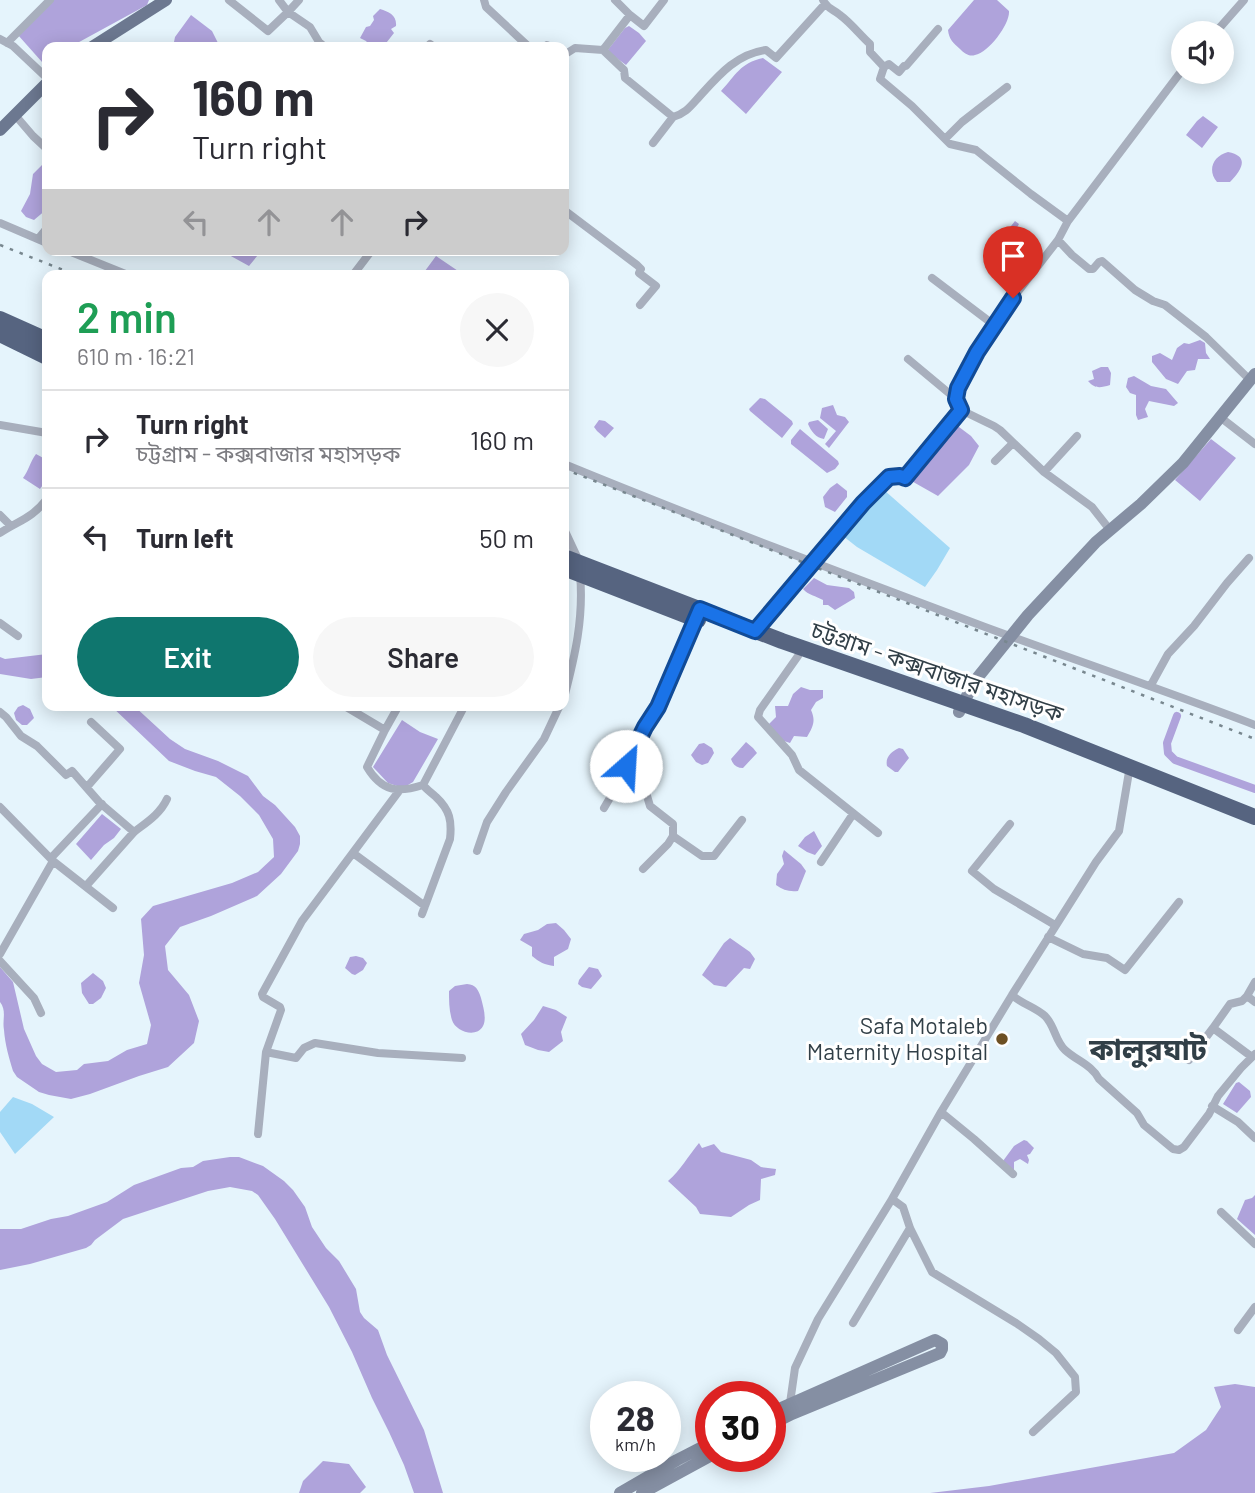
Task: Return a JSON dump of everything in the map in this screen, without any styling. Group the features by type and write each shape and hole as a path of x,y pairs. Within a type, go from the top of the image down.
{"highway":[{"path":"0,319 42,338"},
{"path":"0,334 42,354"},
{"name":"চট্টগ্রাম - কক্সবাজার মহাসড়ক","path":"572,565 798,656 961,708"},
{"name":"চট্টগ্রাম - কক্সবাজার মহাসড়ক","path":"698,614 755,631 1255,817"},
{"name":"চট্টগ্রাম - কক্সবাজার মহাসড়ক","path":"1128,771 1255,825"}],"main road":[{"path":"100,42 163,1"},
{"path":"0,130 42,85"},
{"path":"961,708 974,682 1010,636 1096,542 1141,504 1183,463 1253,377"},
{"path":"786,1405 935,1340 942,1344 940,1353 786,1417"},
{"path":"620,1493 695,1451"},
{"path":"642,1493 695,1464"}],"street":[{"path":"42,75 13,46 4,41 50,0"},
{"path":"229,0 268,31 299,0"},
{"path":"279,0 288,12 310,27 319,42"},
{"path":"615,0 644,26 664,0"},
{"path":"1226,21 1244,0"},
{"path":"486,1 486,7 523,42"},
{"path":"653,143 673,117 683,114 732,63 756,51 766,50 776,58 824,2 870,44 870,52 884,67"},
{"path":"603,50 630,15"},
{"path":"938,29 906,66 899,72 889,64 884,67 880,79 912,106 944,139 955,146 976,150 1068,221"},
{"path":"569,52 575,48 603,50 624,70 625,78 673,117"},
{"path":"956,399 958,388 977,352 1013,298 1172,84"},
{"path":"944,139 1007,87"},
{"path":"15,115 42,144"},
{"path":"569,214 641,269 639,273 656,286 640,305"},
{"path":"0,223 42,241"},
{"path":"38,239 42,234"},
{"path":"1058,240 1089,269 1102,261 1135,290 1171,310 1253,377"},
{"path":"81,256 116,270"},
{"path":"932,278 995,325"},
{"path":"908,359 956,399 961,410 994,426 1044,472 1092,506 1110,530"},
{"path":"755,631 863,503 889,477 905,478 961,410"},
{"path":"1220,417 1255,444"},
{"path":"0,425 42,432"},
{"path":"1044,472 1077,436"},
{"path":"995,461 1013,443"},
{"path":"569,466 814,562 1255,725"},
{"path":"0,533 42,511"},
{"path":"0,515 11,526"},
{"path":"1151,685 1168,654 1249,558"},
{"path":"569,678 580,627 582,595 572,565"},
{"path":"604,808 658,707 698,614"},
{"path":"0,623 18,635"},
{"path":"798,656 760,710 758,717 792,755 799,771 878,832"},
{"path":"353,711 385,730"},
{"path":"396,711 367,767 374,780 399,791 424,785 463,711"},
{"path":"477,851 487,822 544,739 557,711"},
{"path":"0,712 21,736 37,746 66,775 72,771 102,804 134,832"},
{"path":"87,787 120,749 91,722"},
{"path":"790,1403 795,1368 818,1319 1055,925 1119,831 1128,771"},
{"path":"624,774 645,789 650,806 673,824 673,836 643,869"},
{"path":"353,853 424,910 450,839 451,820 449,812 424,785"},
{"path":"258,1134 266,1052 281,1010 262,994 302,921 399,791"},
{"path":"86,886 134,832 163,808 167,799"},
{"path":"0,954 52,859 102,804"},
{"path":"0,807 52,859 113,908"},
{"path":"821,862 853,814"},
{"path":"673,836 702,856 714,856 742,820"},
{"path":"1010,824 972,871 994,888 1055,925"},
{"path":"1048,937 1083,954 1107,958 1125,970 1179,902"},
{"path":"0,961 34,998 41,1013"},
{"path":"1189,1060 1230,1004 1242,1001 1255,982"},
{"path":"1012,995 1046,1017 1060,1045 1096,1073 1099,1079 1137,1113 1144,1125 1173,1149 1179,1150 1209,1114 1212,1106 1241,1068 1254,1055 1213,1028"},
{"path":"1247,996 1255,1002"},
{"path":"266,1052 296,1059 304,1048 314,1043 378,1053 462,1058"},
{"path":"1212,1106 1238,1122 1255,1138"},
{"path":"942,1112 1013,1174"},
{"path":"892,1199 904,1207 910,1228 932,1272 1039,1339 1056,1353 1075,1377 1076,1392 1033,1432"},
{"path":"1221,1212 1255,1244"},
{"path":"853,1323 910,1228"},
{"path":"1238,1330 1255,1307"}],"shaded area":[{"path":"51,0 149,0 147,5 79,42 42,42 42,62 18,35"},
{"path":"974,0 997,0 1009,11 1006,23 992,43 981,53 971,55 953,43 948,30"},
{"path":"380,9 394,17 396,26 391,29 394,33 387,42 367,42 360,38 374,20 373,16"},
{"path":"191,15 212,31 218,42 174,42"},
{"path":"629,26 646,41 626,65 607,51"},
{"path":"763,58 782,72 746,114 721,91 744,66"},
{"path":"1203,116 1218,127 1202,148 1186,135"},
{"path":"1228,152 1239,157 1242,164 1230,182 1217,182 1212,173 1213,164"},
{"path":"42,165 42,213 34,220 21,211 30,194 33,174"},
{"path":"1015,221 1019,224 1012,236 1018,247 1016,261 1022,277 1013,284 986,262 988,255"},
{"path":"231,256 257,256 249,266"},
{"path":"436,256 457,270 426,270"},
{"path":"1200,340 1205,343 1210,359 1198,359 1195,370 1187,371 1178,384 1166,379 1152,362 1152,356 1160,353 1172,360 1177,348 1184,343"},
{"path":"1108,367 1111,373 1110,385 1098,387 1088,381 1094,379 1092,371"},
{"path":"1134,376 1151,386 1166,389 1178,403 1174,406 1149,401 1145,409 1148,417 1138,420 1136,395 1130,393 1126,387 1128,378"},
{"path":"760,398 765,399 792,421 793,424 782,438 750,411"},
{"path":"833,405 837,415 845,417 849,422 829,448 825,444 836,431 820,418 822,408"},
{"path":"599,420 614,428 605,438 594,427"},
{"path":"818,420 828,429 824,439 814,434 808,424"},
{"path":"955,424 979,446 969,465 938,496 908,479"},
{"path":"800,429 838,461 835,469 827,473 791,444"},
{"path":"1211,439 1236,458 1200,501 1175,480"},
{"path":"36,454 42,457 40,489 23,478"},
{"path":"837,483 847,491 847,497 835,512 825,507 823,497"},
{"path":"884,490 950,548 925,587 843,536 856,517"},
{"path":"814,578 827,585 849,588 854,592 855,598 835,610 823,605 823,600 803,589"},
{"path":"42,655 42,678 31,679 0,674 0,657 5,659"},
{"path":"801,687 823,690 823,698 816,702 811,710 813,724 807,737 794,736 790,743 781,740 768,725 776,717 775,706 788,706 793,694"},
{"path":"23,705 30,709 34,718 27,725 16,720 14,713"},
{"path":"116,711 140,711 185,749 248,776 263,796 295,827 300,836 298,851 281,874 257,896 180,927 165,946 168,970 189,995 199,1021 194,1043 168,1067 90,1094 71,1099 39,1092 17,1077 13,1071 5,1040 0,1002 0,967 13,982 24,1029 42,1064 56,1072 77,1070 84,1064 108,1061 127,1050 147,1044 151,1025 139,983 144,955 141,919 153,906 232,883 258,872 274,857 273,839 259,815 240,796 216,777 169,761"},
{"path":"402,720 420,732 438,739 413,782 403,788 388,783 373,767"},
{"path":"746,742 757,753 743,768 734,764 731,759"},
{"path":"704,743 712,748 714,753 708,763 702,765 691,755 699,744"},
{"path":"899,748 903,749 909,758 898,772 895,772 887,766 887,760 891,753"},
{"path":"102,814 121,829 91,860 76,844"},
{"path":"814,831 822,846 815,855 798,846"},
{"path":"784,850 806,871 798,891 786,890 776,885 777,874 784,864"},
{"path":"556,923 571,939 568,949 554,957 554,966 532,956 532,947 520,940 524,934"},
{"path":"730,938 750,952 755,959 750,969 744,968 726,987 714,985 702,975"},
{"path":"356,956 367,963 363,970 355,975 345,968 350,957"},
{"path":"589,967 598,969 602,976 591,989 578,984"},
{"path":"93,973 103,981 106,988 101,998 89,1004 82,993 81,983"},
{"path":"467,984 478,990 485,1016 480,1030 471,1033 454,1024 449,1006 449,991 455,986"},
{"path":"543,1006 567,1017 561,1032 563,1041 549,1052 525,1045 521,1034"},
{"path":"1239,1082 1250,1091 1251,1097 1237,1113 1223,1104"},
{"path":"13,1097 54,1117 15,1154 0,1132 0,1112"},
{"path":"1024,1140 1034,1148 1027,1155 1028,1164 1020,1159 1014,1162 1014,1173 1003,1161 1014,1146"},
{"path":"699,1143 702,1148 714,1144 721,1152 751,1160 761,1167 776,1169 775,1175 761,1179 760,1200 731,1217 700,1214 668,1181"},
{"path":"239,1157 263,1166 284,1181 305,1207 312,1227 339,1261 356,1289 360,1312 378,1330 387,1355 424,1430 443,1493 414,1493 389,1432 329,1307 275,1219 252,1191 230,1187 208,1191 123,1219 86,1248 0,1270 0,1229 21,1229 68,1216 107,1202 134,1185 181,1168 193,1167 203,1161"},
{"path":"1255,1195 1255,1235 1237,1219 1245,1200"},
{"path":"1235,1384 1255,1387 1255,1493 930,1493 989,1486 1174,1453 1206,1430 1221,1407 1214,1387"},
{"path":"323,1461 349,1464 366,1487 360,1493 299,1493 303,1481"}],"waterway":[{"path":"1177,716 1167,743 1168,753 1175,760 1255,789"}],"railway":[{"path":"0,245 63,270"},
{"path":"569,471 1255,739"}],"place":[{"name":"Safa Motaleb Maternity Hospital","path":"1002,1039"}],"district":[{"name":"কালুরঘাট","path":"1148,1050"}],"route":[{"path":"626,766 658,707 700,609 755,631 863,503 889,477 905,478 961,410 956,399 958,388 977,352 1013,298"}]}
